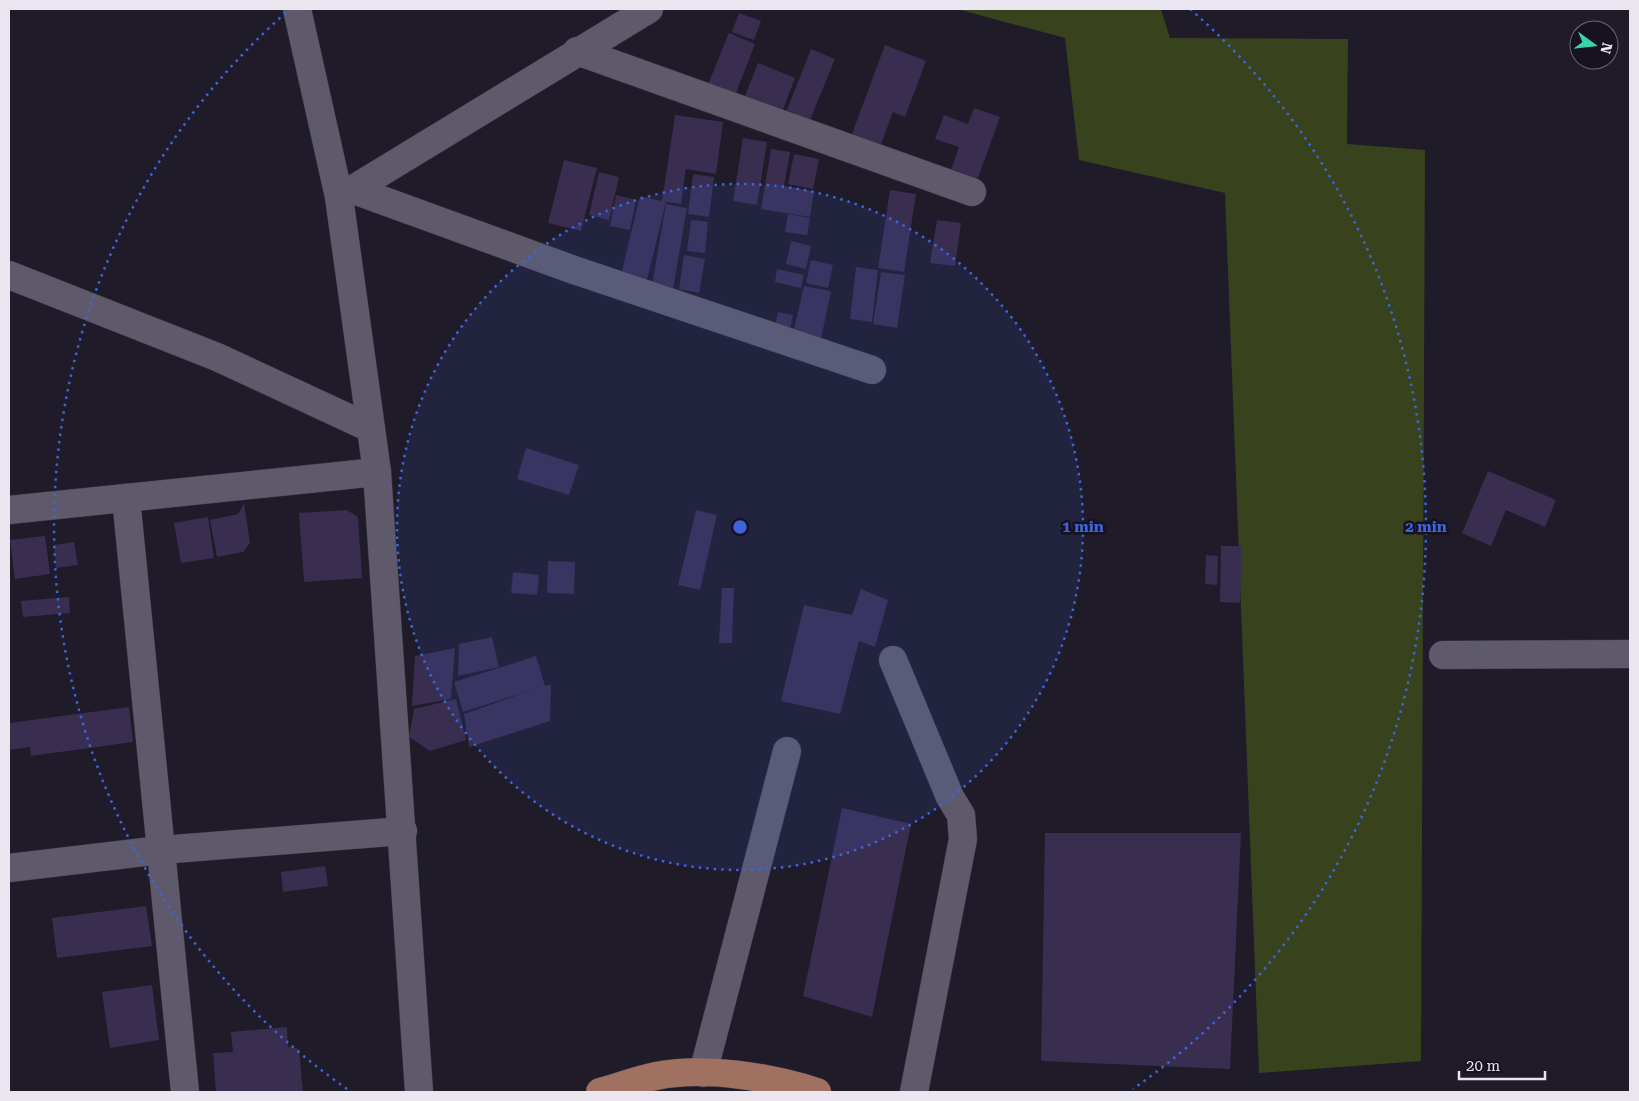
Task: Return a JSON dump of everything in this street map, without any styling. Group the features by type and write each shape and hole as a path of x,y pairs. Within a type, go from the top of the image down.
{"main road":[{"path":"600,1092 656,1076 703,1072 736,1075 816,1092"}],"street":[{"path":"297,9 346,194 370,428 377,472 403,831 419,1092"},
{"path":"346,194 576,51 649,9"},
{"path":"576,51 972,192"},
{"path":"346,194 872,370"},
{"path":"9,275 217,357 370,428"},
{"path":"9,510 377,472"},
{"path":"126,498 185,1092"},
{"path":"1443,655 1630,654"},
{"path":"893,660 950,797 961,815 963,839 914,1092"},
{"path":"703,1072 786,751"},
{"path":"9,868 161,850 403,831"}],"green space":[{"path":"957,9 1161,9 1170,38 1348,39 1347,144 1425,150 1421,1061 1259,1073 1225,193 1079,160 1065,38"}],"building":[{"path":"739,13 761,21 754,40 732,32"},
{"path":"729,33 755,44 732,103 705,92"},
{"path":"885,45 926,61 905,117 893,112 878,152 849,142"},
{"path":"811,49 835,59 810,120 787,110"},
{"path":"758,63 795,78 781,115 743,101"},
{"path":"974,108 1000,117 975,186 949,176 959,147 935,139 944,115 968,124"},
{"path":"675,115 723,122 716,174 686,169 681,204 662,201"},
{"path":"743,138 767,142 757,205 733,201"},
{"path":"771,149 790,152 784,186 814,191 810,217 761,209"},
{"path":"794,154 819,159 813,189 788,184"},
{"path":"564,160 597,168 581,231 548,223"},
{"path":"599,172 619,177 609,220 589,215"},
{"path":"693,174 714,177 709,217 688,214"},
{"path":"890,190 916,194 904,272 878,268"},
{"path":"616,195 636,200 630,230 610,226"},
{"path":"640,196 666,202 646,284 622,271"},
{"path":"666,204 687,208 673,289 652,285"},
{"path":"788,214 810,218 807,235 785,232"},
{"path":"691,220 708,222 705,253 687,251"},
{"path":"937,220 961,223 955,266 930,263"},
{"path":"791,241 811,246 806,269 786,264"},
{"path":"684,255 705,259 699,293 679,289"},
{"path":"811,260 833,265 828,288 806,283"},
{"path":"856,267 878,270 872,322 850,319"},
{"path":"777,269 804,275 801,288 775,282"},
{"path":"881,272 905,275 897,328 873,324"},
{"path":"804,286 831,291 820,344 792,338"},
{"path":"778,312 793,315 790,329 775,325"},
{"path":"526,448 579,465 569,495 517,479"},
{"path":"1488,471 1556,500 1545,527 1506,510 1491,546 1462,533"},
{"path":"244,503 250,543 243,552 217,557 210,520 238,514"},
{"path":"347,510 358,517 362,578 304,582 299,513"},
{"path":"696,510 717,515 700,590 678,585"},
{"path":"208,517 214,558 181,563 174,523"},
{"path":"45,536 50,574 15,579 10,540"},
{"path":"74,542 78,565 56,568 54,545"},
{"path":"1221,546 1242,546 1240,603 1220,602"},
{"path":"1206,555 1218,556 1217,585 1205,584"},
{"path":"548,561 575,562 574,594 547,593"},
{"path":"513,572 539,575 537,595 511,593"},
{"path":"722,588 734,588 732,643 719,643"},
{"path":"861,589 888,600 875,647 859,641 840,714 781,701 804,605 852,615"},
{"path":"69,597 70,613 23,617 21,601"},
{"path":"492,637 499,667 458,676 459,644"},
{"path":"455,648 451,699 412,706 415,656"},
{"path":"536,656 545,686 551,684 550,721 469,747 464,714 532,690 463,712 454,682"},
{"path":"456,699 466,740 430,751 409,737 414,709"},
{"path":"129,707 133,742 31,756 30,747 9,750 9,723"},
{"path":"842,808 911,824 872,1017 803,996"},
{"path":"1045,833 1241,833 1230,1069 1041,1061"},
{"path":"325,866 328,886 283,892 281,872"},
{"path":"146,906 152,946 57,958 52,918"},
{"path":"152,985 159,1040 110,1048 102,992"},
{"path":"287,1027 288,1047 299,1049 303,1092 216,1092 213,1053 233,1052 231,1032"}]}
